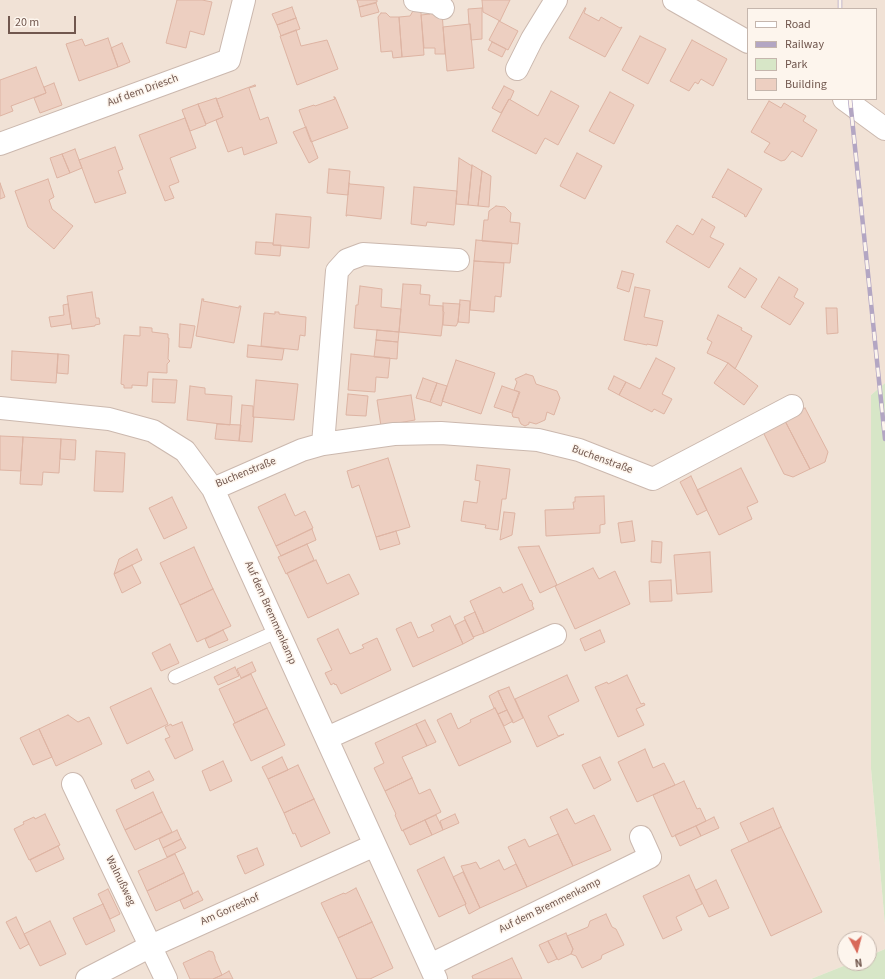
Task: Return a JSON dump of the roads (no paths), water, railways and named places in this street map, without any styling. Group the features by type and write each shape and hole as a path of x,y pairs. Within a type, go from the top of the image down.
{"street":[{"name":"Auf dem Driesch","path":"0,144 228,60 244,0"},
{"path":"415,0 437,3 443,8"},
{"path":"517,69 532,40 556,0"},
{"path":"674,0 747,41"},
{"path":"845,100 885,129"},
{"path":"323,444 337,271 346,260 363,254 458,260"},
{"name":"Buchenstraße","path":"0,408 109,419 153,431 185,451 213,488 302,450 323,444 394,434 441,433 538,440 579,450 653,479 792,406"},
{"name":"Auf dem Bremmenkamp","path":"213,488 433,972 650,857 641,837"},
{"path":"327,738 555,635"},
{"name":"Walnußweg","path":"72,784 166,979"},
{"name":"Am Gorreshof","path":"87,979 151,946 376,845"}],"lane":[{"path":"175,677 278,631"}],"railway":[{"path":"840,0 840,8"},
{"path":"850,100 885,439"}]}
